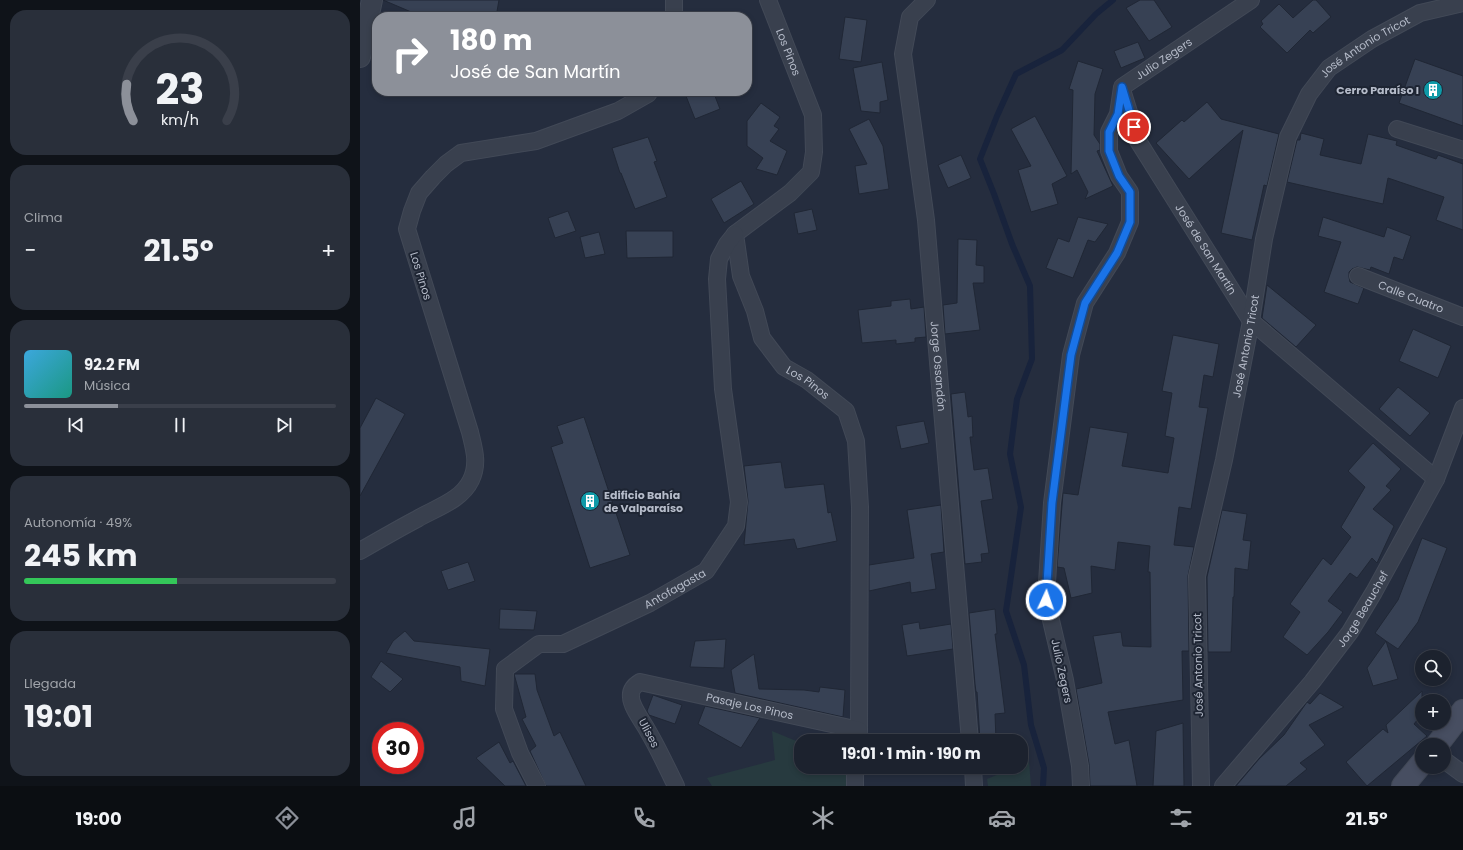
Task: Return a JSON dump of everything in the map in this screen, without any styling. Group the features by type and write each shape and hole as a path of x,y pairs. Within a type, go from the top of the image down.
{"main road":[{"path":"1443,738 1463,712"},
{"path":"1403,786 1415,771"}],"street":[{"path":"360,57 372,0"},
{"path":"674,0 674,12"},
{"name":"Los Pinos","path":"768,0 813,115 814,152 811,172 790,193 735,234 741,276 755,311 762,338 784,367 807,380 846,411 856,441 860,507 858,734"},
{"name":"Jorge Ossandón","path":"927,0 910,17 902,54 926,220 969,734"},
{"name":"Julio Zegers","path":"1081,786 1080,766 1066,688 1046,600 1052,503 1071,355 1085,303 1117,253 1130,222 1130,192 1119,176 1109,151 1109,132 1118,114 1122,87 1251,0"},
{"name":"José Antonio Tricot","path":"1201,786 1197,576 1224,460 1251,321 1264,239 1288,137 1309,94 1329,68 1372,39 1420,13 1463,3"},
{"name":"José de San Martín","path":"1122,87 1138,141 1251,321 1436,480"},
{"name":"Los Pinos","path":"360,551 418,518 443,506 462,492 471,480 476,459 470,432 407,229 419,193 446,164 461,153 536,141 618,111 644,96"},
{"path":"1397,129 1463,150"},
{"name":"Antofagasta","path":"537,786 520,753 504,709 503,685 505,669 539,644 563,644 650,603 706,571 736,526 739,502 723,389 717,279 719,259 727,244 735,234"},
{"name":"Calle Cuatro","path":"1358,276 1463,317"},
{"name":"Jorge Beauchef","path":"1223,786 1312,682 1350,632 1436,480 1463,408"},
{"name":"Pasaje Los Pinos","path":"640,682 854,734"},
{"name":"Ulises","path":"640,682 634,686 630,697 676,786"},
{"path":"1451,765 1463,774"},
{"path":"855,774 855,786"},
{"path":"973,774 974,786"}],"green space":[{"path":"772,731 794,740 794,774 855,774 855,786 712,786 707,778 775,760"},
{"path":"1028,762 1031,786 988,786 987,779 999,774 1028,774"}],"building":[{"path":"383,0 499,0 497,12 411,12"},
{"path":"1140,0 1154,0 1172,27 1149,41 1126,8"},
{"path":"1313,0 1316,0 1331,17 1313,33 1310,30 1287,53 1260,27 1263,24 1261,21 1279,4 1293,18"},
{"path":"845,17 867,20 861,62 839,59"},
{"path":"1138,42 1145,58 1121,68 1114,51"},
{"name":"Cerro Paraíso I","path":"1415,59 1463,76 1463,126 1399,103"},
{"path":"1078,61 1103,69 1095,94 1094,135 1100,144 1100,150 1097,151 1113,186 1085,199 1088,192 1077,170 1071,174 1073,90 1069,89"},
{"path":"882,62 888,100 880,102 880,113 861,111 853,68"},
{"path":"686,96 715,96 720,109 695,119"},
{"path":"1207,102 1221,119 1279,134 1267,186 1264,185 1252,240 1221,233 1243,130 1189,179 1156,143 1182,120 1184,122"},
{"path":"761,103 780,117 774,126 779,129 770,141 787,151 777,175 756,169 763,158 747,146 747,121"},
{"path":"1035,116 1067,176 1052,184 1058,204 1031,212 1018,170 1031,166 1011,129"},
{"path":"869,119 883,146 889,189 859,194 855,166 867,164 849,129"},
{"path":"1301,133 1324,139 1320,155 1361,164 1368,134 1397,141 1396,145 1436,159 1438,155 1463,164 1463,230 1436,220 1444,197 1388,178 1383,204 1287,182 1297,140 1300,140"},
{"path":"648,137 657,161 654,162 667,197 635,209 620,173 612,148"},
{"path":"961,155 971,178 948,188 938,165"},
{"path":"741,181 754,204 724,223 711,199"},
{"path":"812,209 817,230 798,234 794,213"},
{"path":"568,211 576,231 555,238 548,218"},
{"path":"1078,217 1108,224 1095,242 1088,240 1073,278 1046,268 1058,238 1069,242"},
{"path":"1323,217 1384,237 1387,227 1411,236 1403,260 1394,257 1389,274 1371,267 1370,270 1357,267 1349,272 1350,282 1364,288 1358,304 1324,292 1341,242 1318,236"},
{"path":"626,231 673,231 673,257 627,258"},
{"path":"599,232 605,254 585,258 580,237"},
{"path":"958,239 977,240 976,265 984,266 984,283 973,283 980,330 945,334 943,305 957,303"},
{"path":"1267,285 1316,325 1296,347 1262,318"},
{"path":"910,299 911,309 924,307 926,337 915,338 915,342 896,344 896,340 862,343 858,310 891,306 891,301"},
{"path":"1413,329 1451,346 1438,378 1399,361"},
{"path":"1173,335 1219,344 1213,377 1204,375 1199,407 1208,408 1191,509 1179,507 1174,545 1194,547 1188,576 1189,651 1182,651 1183,700 1108,712 1115,744 1129,740 1137,786 1090,786 1089,764 1076,689 1102,683 1093,636 1121,632 1123,646 1151,647 1150,572 1148,572 1150,546 1118,542 1115,570 1091,566 1092,593 1071,598 1064,568 1057,567 1063,493 1078,495 1090,427 1128,433 1122,466 1168,473 1174,438 1165,436 1172,393 1162,391"},
{"path":"1398,387 1430,413 1410,436 1379,409"},
{"path":"965,392 968,417 972,416 973,437 970,437 974,470 988,468 993,499 981,501 989,553 981,554 982,562 965,564 951,394"},
{"path":"376,398 405,414 360,496 360,428"},
{"name":"Edificio Bahía de Valparaíso","path":"584,417 630,555 590,568 551,447 563,443 557,426"},
{"path":"924,421 929,443 901,449 896,426"},
{"path":"1373,443 1401,469 1386,486 1391,490 1373,509 1394,526 1377,563 1372,558 1357,578 1350,573 1328,601 1343,612 1328,632 1307,655 1283,637 1300,612 1290,604 1323,558 1331,565 1351,537 1341,527 1365,487 1348,471"},
{"path":"781,462 785,488 824,484 828,513 831,512 837,541 797,549 794,539 744,545 748,501 744,466"},
{"path":"941,505 944,552 931,554 936,589 911,593 910,582 869,591 869,565 914,558 907,510"},
{"path":"1222,510 1247,514 1243,540 1251,541 1248,570 1235,568 1231,652 1208,652 1207,577"},
{"path":"1422,538 1447,548 1418,622 1398,649 1375,633 1398,600"},
{"path":"468,562 475,581 448,590 441,571"},
{"path":"500,609 537,611 534,630 499,629"},
{"path":"995,609 997,634 995,634 1005,713 995,714 996,734 980,734 969,613"},
{"path":"919,622 920,629 951,624 953,649 907,656 902,625"},
{"path":"405,631 414,641 490,649 485,686 461,681 460,667 386,653 393,641"},
{"path":"726,639 724,668 690,667 695,641"},
{"path":"1386,641 1398,679 1373,686 1367,668"},
{"path":"754,654 759,689 804,690 819,692 820,687 845,690 843,717 735,693 731,670"},
{"path":"381,661 403,679 390,692 371,677"},
{"path":"514,674 535,674 537,690 554,736 560,732 586,786 546,786 530,751 536,746 522,719 526,717"},
{"path":"1320,693 1344,707 1309,725 1325,745 1300,763 1307,769 1286,786 1236,786 1259,759 1284,735 1307,702 1310,704"},
{"path":"653,695 682,705 675,724 649,715 647,711"},
{"path":"1415,698 1415,730 1420,730 1427,736 1425,738 1415,738 1415,746 1367,786 1346,762 1383,729 1388,733 1386,725"},
{"path":"705,706 760,718 741,748 698,724"},
{"path":"1183,723 1184,786 1153,786 1156,731"},
{"path":"499,742 510,763 513,761 526,786 505,786 476,758"}],"waterway":[{"path":"1043,786 1044,768 1031,725 1024,665 1006,611 1021,507 1010,454 1017,399 1032,359 1030,286 1012,244 980,159 1016,74 1062,50 1096,14 1113,0"}],"place":[{"name":"Cerro Paraíso I","path":"1433,90"},
{"name":"Edificio Bahía de Valparaíso","path":"590,501"}],"route":[{"path":"1046,600 1052,503 1071,355 1085,303 1117,253 1130,222 1130,192 1119,176 1109,151 1109,132 1118,114 1122,87 1134,127"}]}
